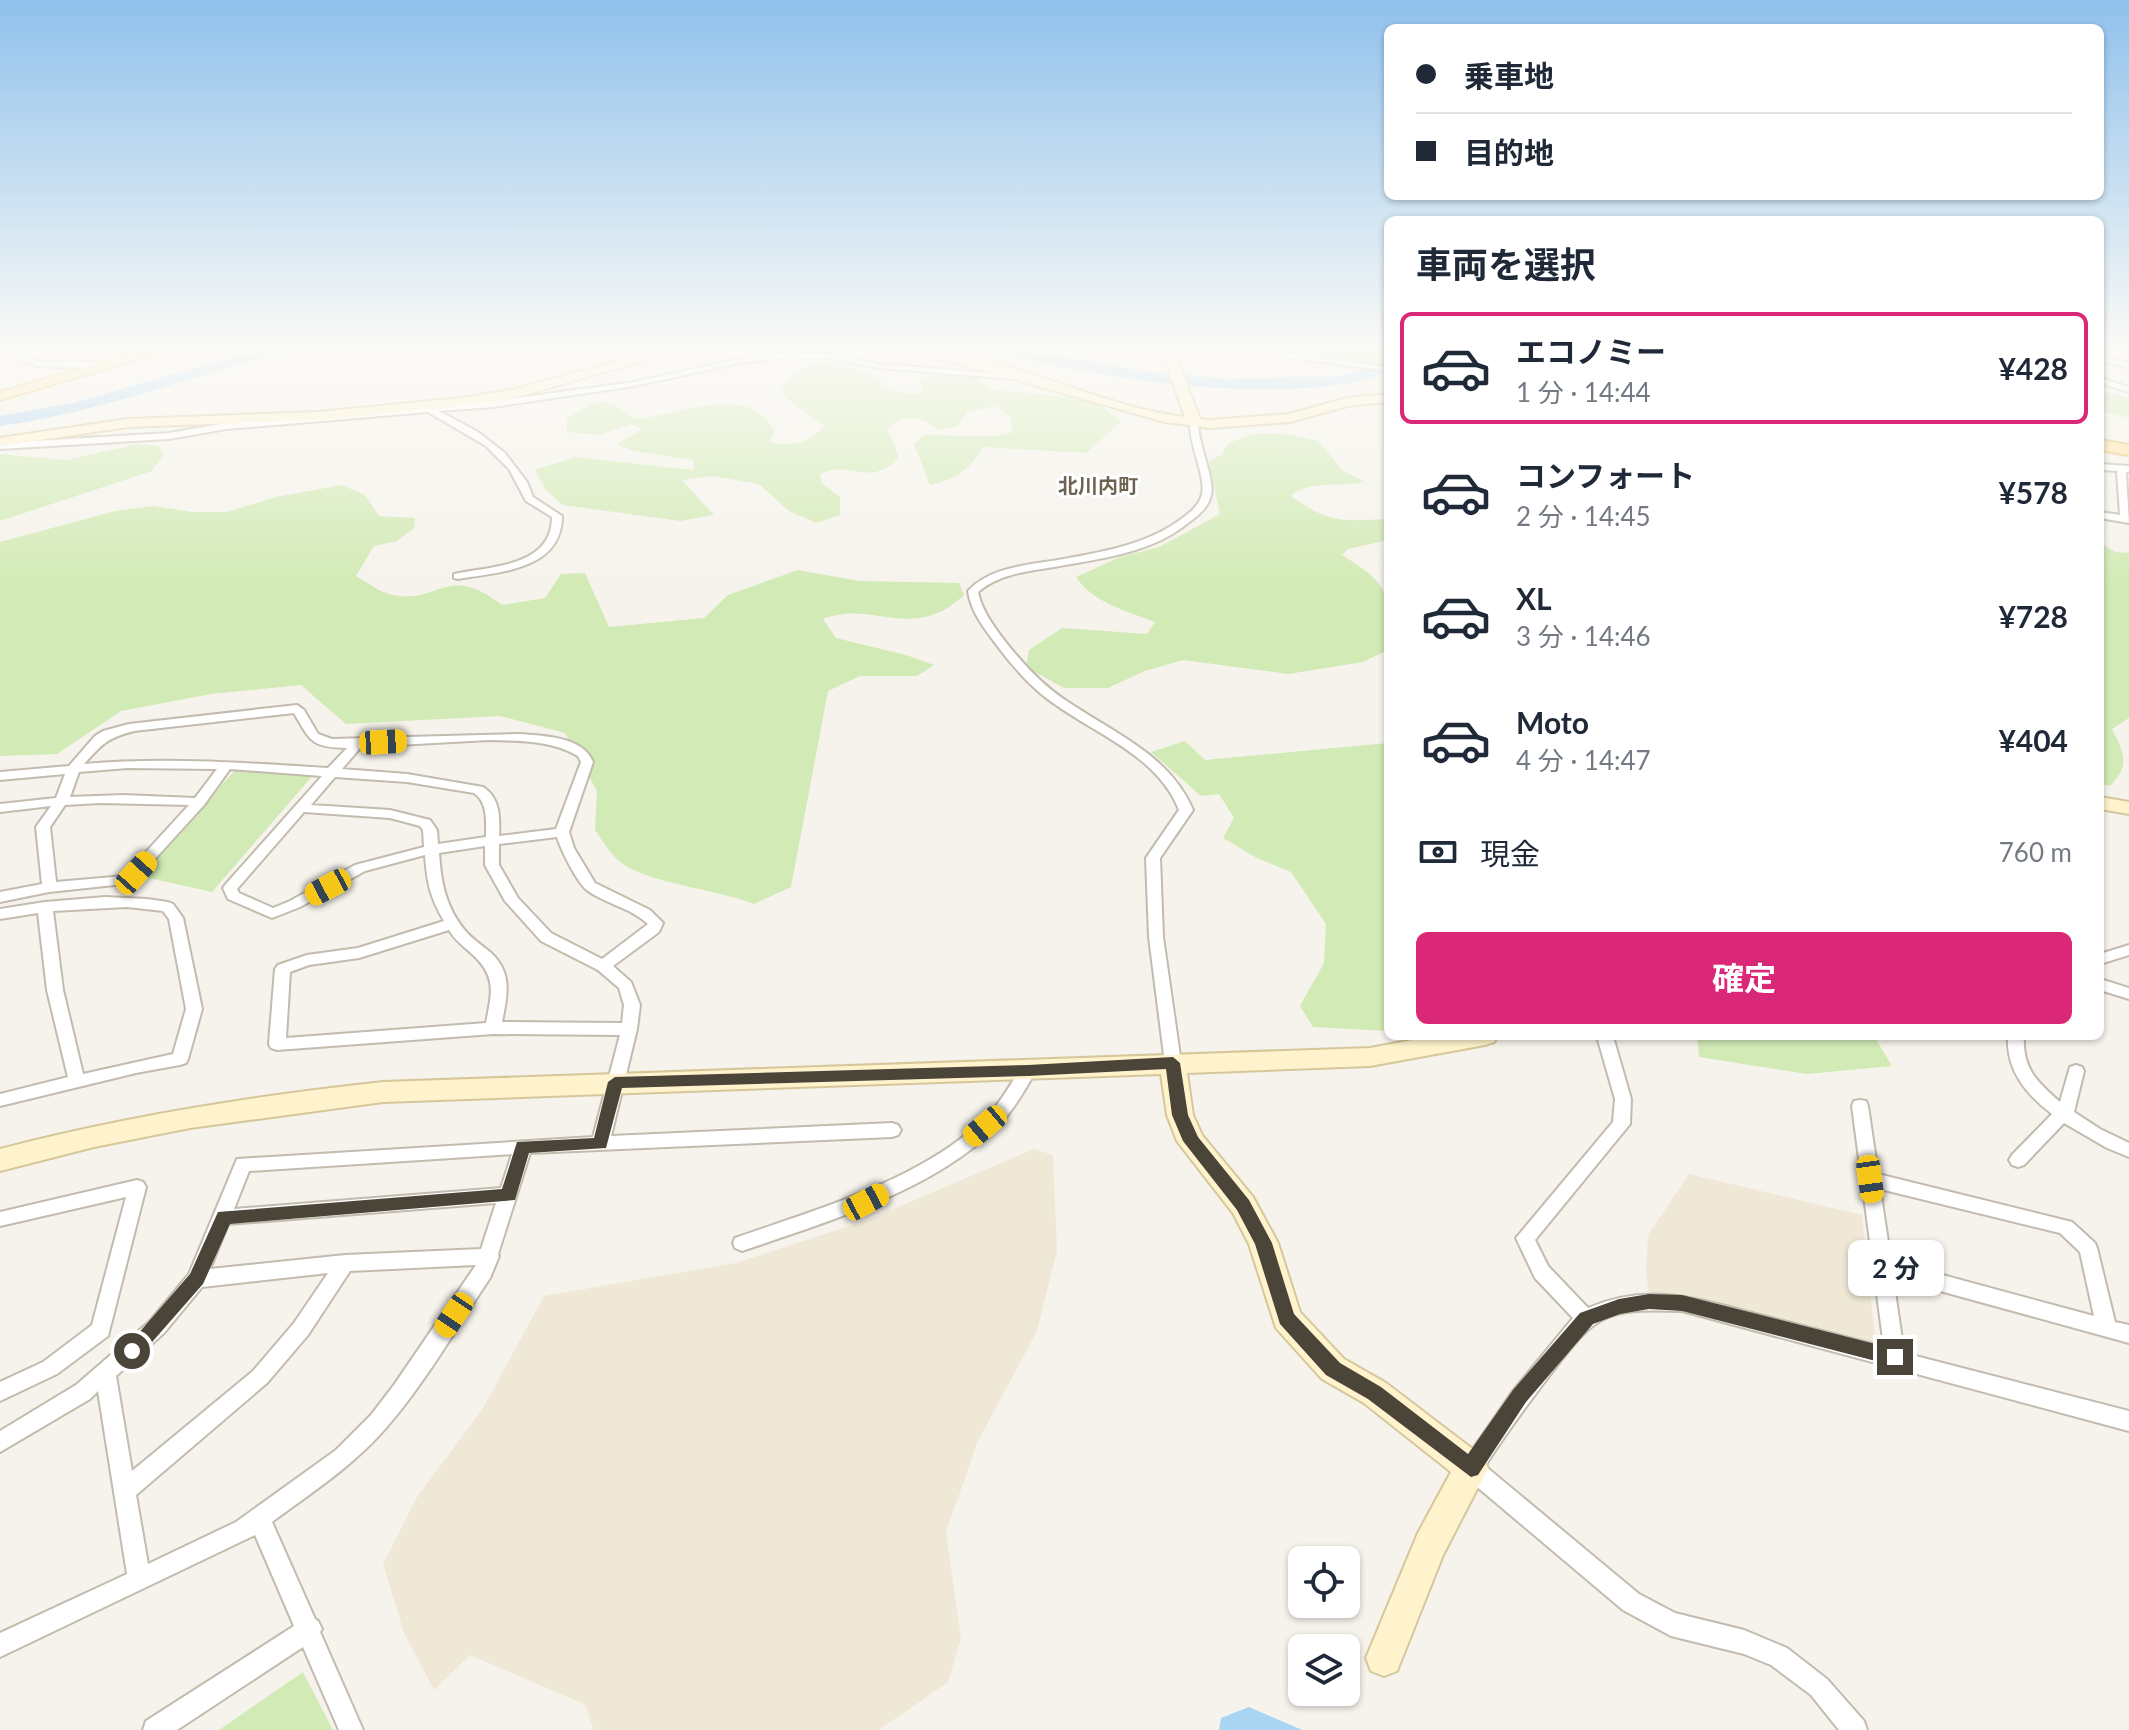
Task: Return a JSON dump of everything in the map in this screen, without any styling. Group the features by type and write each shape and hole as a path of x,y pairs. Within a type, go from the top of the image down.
{"main road":[{"path":"2104,450 2127,459"}],"street":[{"path":"0,444 105,427"},
{"path":"0,444 169,436 222,427"},
{"path":"458,576 525,562 552,544 560,529 557,516 529,499 524,481 484,437 464,427"},
{"path":"1193,427 1192,436 1207,493 1198,510 1178,530 1160,539 1101,556 1003,573 977,584 973,591 977,609 1024,672 1044,691 1111,733 1154,766 1184,801 1186,810 1153,858 1156,937 1180,1115 1191,1141 1243,1205 1263,1243 1287,1319 1333,1369 1375,1393 1471,1468 1631,1602 1671,1624 1744,1642 1779,1656 1819,1687 1855,1730"},
{"path":"2104,466 2127,459 2127,520 2104,516"},
{"path":"49,887 43,827 62,800 74,768 99,739 119,730 288,709 301,711 317,739 357,744 531,738 579,749 587,762 562,832 567,848 590,886 645,913 656,923 654,929 603,966"},
{"path":"357,744 230,888 233,896 266,913 277,912 357,869 432,850 562,832"},
{"path":"0,897 49,887 128,880 199,802 226,765"},
{"path":"0,776 74,768 226,765 407,778 478,790 490,798 492,865 512,901 546,937 603,966 626,986 632,1005 629,1029 600,1144"},
{"path":"0,808 62,800 135,797 199,802"},
{"path":"2104,804 2129,808"},
{"path":"301,808 353,810 419,820 430,830 434,885 451,924 489,960 501,987 493,1028"},
{"path":"0,914 45,907 115,903 151,903 168,907 176,918 194,1009 180,1059 0,1100"},
{"path":"45,907 55,990 77,1081"},
{"path":"451,924 359,953 307,960 283,969 277,1044 493,1028 629,1029"},
{"path":"2104,958 2129,950"},
{"path":"2104,985 2129,994"},
{"path":"0,1160 103,1134 243,1107 383,1092 1370,1057 1463,1040"},
{"path":"1587,1319 1560,1295 1529,1251 1525,1238 1621,1124 1623,1099 1606,1040"},
{"path":"2015,1040 2016,1063 2061,1112 2094,1135 2129,1150"},
{"path":"742,1243 866,1202 943,1161 999,1114 1028,1071"},
{"path":"2018,1160 2061,1112 2067,1110 2076,1071"},
{"path":"1860,1106 1895,1357"},
{"path":"0,1442 49,1414 106,1375 157,1327 197,1279 243,1164 892,1130"},
{"path":"0,1645 260,1520 343,1457 378,1422 483,1272 523,1147"},
{"path":"1870,1179 2066,1227 2088,1248 2107,1328"},
{"path":"0,1219 137,1187 101,1330 50,1368 0,1392"},
{"path":"224,1217 509,1195"},
{"path":"197,1279 345,1263 490,1256"},
{"path":"124,1491 260,1377 301,1329 345,1263"},
{"path":"1883,1267 2129,1334"},
{"path":"1384,1658 1430,1545 1471,1468 1520,1396 1587,1319 1619,1307 1649,1302 1682,1303 2129,1421"},
{"path":"106,1375 139,1579"},
{"path":"260,1520 310,1629 351,1730"},
{"path":"155,1730 310,1629"}],"shaded area":[{"path":"1034,1149 1053,1155 1057,1251 1037,1331 978,1441 946,1532 961,1639 948,1682 879,1730 593,1730 586,1705 470,1655 434,1690 404,1633 383,1564 417,1497 482,1410 544,1296 736,1263 873,1218"},
{"path":"1689,1174 1862,1215 1876,1347 1649,1295 1646,1270 1648,1235"}],"green space":[{"path":"567,427 623,427 600,435 567,432"},
{"path":"637,427 771,427 775,432 769,442 785,444 806,440 823,427 889,427 887,428 899,457 879,471 831,470 820,474 822,484 840,497 840,515 816,523 789,511 759,484 713,476 682,480 714,515 680,521 563,505 545,489 535,470 575,457 694,470 693,460 634,451 617,444 642,429"},
{"path":"1012,427 1116,427 1086,453 983,447 961,473 930,485 914,444 923,435 997,436 1013,432"},
{"path":"1253,434 1286,434 1318,441 1342,470 1365,482 1315,486 1291,496 1316,512 1337,519 1384,519 1384,541 1348,549 1342,555 1371,575 1384,593 1384,652 1363,662 1288,674 1183,660 1145,671 1108,688 1064,688 1026,667 1029,650 1062,628 1147,634 1155,622 1101,600 1076,577 1120,557 1159,547 1220,514 1209,461 1221,455 1229,443"},
{"path":"138,444 159,446 163,455 152,471 0,521 0,454 66,460"},
{"path":"342,485 365,495 379,516 415,518 414,528 397,541 374,546 356,576 389,594 420,595 454,586 467,587 483,592 502,605 545,598 561,574 585,573 609,627 704,618 728,595 798,570 859,581 959,583 964,595 927,617 910,619 842,614 823,619 836,638 934,665 917,676 860,676 828,691 791,887 754,904 662,880 629,868 618,860 595,830 597,791 565,733 500,716 346,724 301,685 211,694 121,711 57,754 0,756 0,542 115,511 153,506 192,512 227,512 276,497"},
{"path":"2104,545 2116,552 2129,553 2129,718 2112,729 2123,754 2123,766 2110,786 2104,785"},
{"path":"1185,741 1205,760 1384,743 1384,1031 1313,1027 1300,1006 1324,963 1326,924 1291,872 1257,858 1223,838 1234,818 1219,794 1201,796 1151,752"},
{"path":"236,769 315,773 212,892 140,876"},
{"path":"1697,1040 1876,1040 1892,1066 1807,1074 1699,1057"},
{"path":"303,1672 333,1730 219,1730"}],"water":[{"path":"1249,1707 1302,1730 1219,1730 1221,1718"}],"district":[{"name":"北川内町","path":"1098,486"}],"route":[{"path":"132,1351 157,1327 197,1279 224,1217 509,1195 523,1147 600,1144 615,1082 1028,1071 1173,1063 1180,1115 1191,1141 1243,1205 1263,1243 1287,1319 1333,1369 1375,1393 1471,1468 1520,1396 1560,1348 1587,1319 1619,1307 1649,1302 1682,1303 1895,1357"}]}
